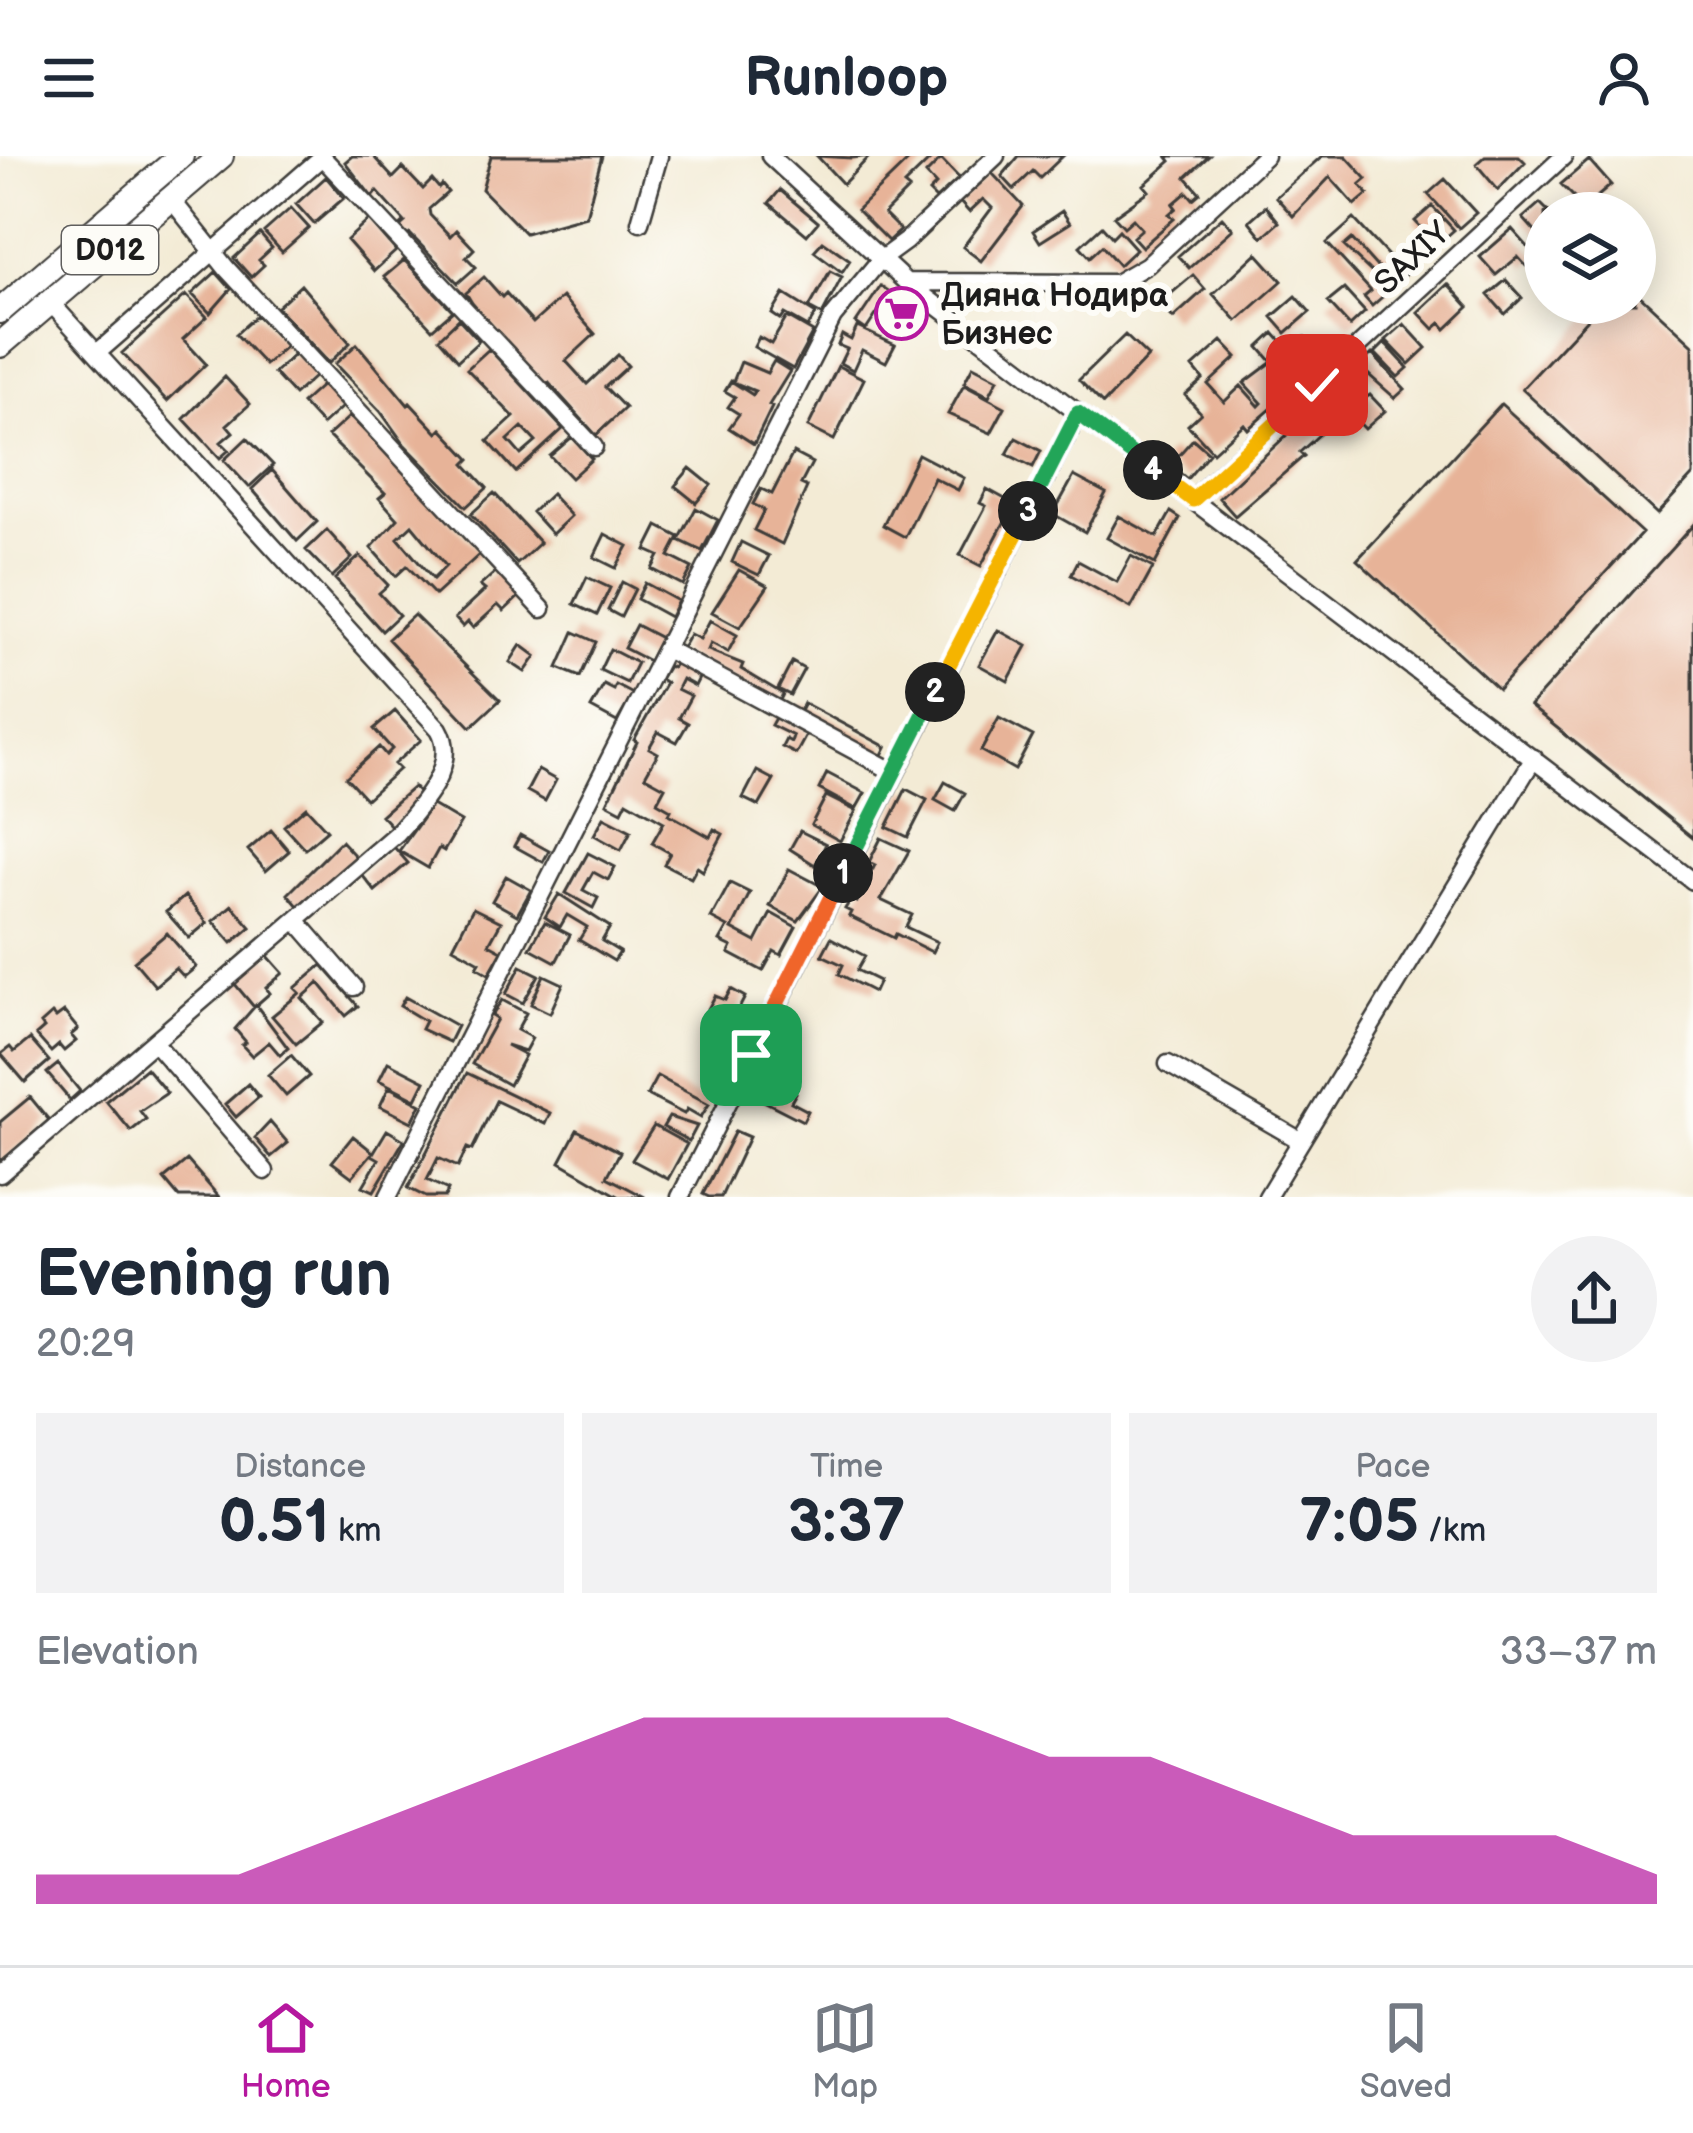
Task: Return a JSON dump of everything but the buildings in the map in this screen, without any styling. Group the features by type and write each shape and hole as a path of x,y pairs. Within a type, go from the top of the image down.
{"highway":[{"name":"D012","path":"0,310 181,156"},
{"name":"D012","path":"0,345 220,156"}],"street":[{"path":"640,222 659,156"},
{"path":"770,156 906,282 1693,880"},
{"path":"388,1197 833,317 880,260 996,156"},
{"path":"906,282 1116,283 1147,265 1264,156"},
{"name":"SAXIY","path":"1193,500 1564,156"},
{"path":"97,353 322,157 594,447"},
{"path":"171,199 542,609"},
{"path":"0,1174 397,833 430,797 444,754 443,736 50,302"},
{"path":"680,1197 1078,413"},
{"path":"666,649 894,772"},
{"path":"1267,1197 1534,758"},
{"path":"296,920 354,987"},
{"path":"154,1042 265,1171"},
{"path":"1168,1064 1300,1141"}],"place":[{"name":"Дияна Нодира Бизнес","path":"902,313"}],"route":[{"path":"751,1055 1078,413 1193,500 1317,385"}]}
